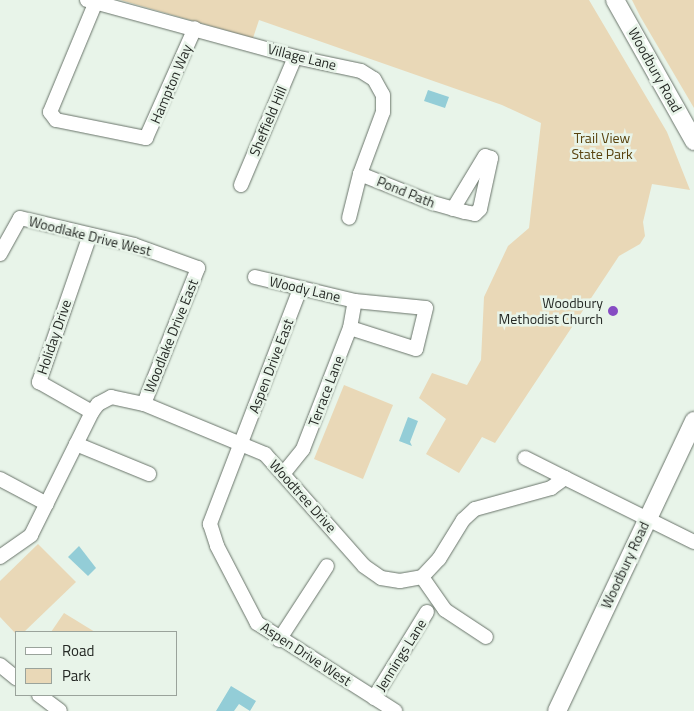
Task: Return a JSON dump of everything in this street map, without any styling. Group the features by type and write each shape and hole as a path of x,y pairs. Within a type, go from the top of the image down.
{"main road":[{"name":"Woodbury Road","path":"615,0 694,140"},
{"name":"Woodbury Road","path":"557,711 694,420"}],"street":[{"name":"Village Lane","path":"91,2 195,28 295,57 361,71 374,79 383,95 383,112 360,174 349,218"},
{"name":"Hampton Way","path":"91,2 50,112 52,118 146,138 195,28"},
{"name":"Sheffield Hill","path":"241,185 295,57"},
{"name":"Pond Path","path":"360,174 453,209"},
{"name":"Woodlake Drive West","path":"0,254 20,218 134,245 198,268"},
{"name":"Holiday Drive","path":"90,235 39,382 92,412"},
{"name":"Woodlake Drive East","path":"144,404 198,268"},
{"name":"Woody Lane","path":"255,277 355,301 426,308 416,349 350,328"},
{"name":"Aspen Drive East","path":"241,443 300,289"},
{"name":"Terrace Lane","path":"284,474 304,449 350,328 355,301"},
{"name":"Woodtree Drive","path":"0,569 20,544 31,534 92,412 98,404 111,397 144,404 265,454 364,566 381,578 400,581 422,577"},
{"name":"Aspen Drive West","path":"241,443 210,524 217,546 257,623 279,640 395,711"},
{"path":"76,444 149,474"},
{"path":"525,458 694,542"},
{"path":"486,637 445,610 422,577 439,560 463,520 475,509 550,488 565,478"},
{"path":"0,479 46,504"},
{"name":"Woodtree Drive","path":"0,557 20,544"},
{"path":"279,640 327,566"},
{"name":"Jennings Lane","path":"374,698 427,612"},
{"path":"0,665 15,677"},
{"path":"40,696 60,711"}],"green space":[{"name":"Trail View State Park","path":"120,0 589,0 667,132 690,190 652,184 643,222 645,236 640,244 619,256 495,443 482,437 459,473 426,454 446,419 419,398 432,373 467,385 481,360 484,297 508,246 529,228 541,123 502,105 259,20 253,38"},
{"path":"632,0 694,0 694,108 640,16"},
{"path":"344,385 393,405 363,479 314,459"},
{"path":"38,544 76,582 25,631 15,631 15,633 0,617 0,581"},
{"path":"64,613 93,631 52,631"}],"water":[{"path":"428,90 449,97 445,108 424,101"},
{"path":"408,417 418,421 410,442 412,446 399,441"},
{"path":"79,546 96,568 88,576 68,557"},
{"path":"231,686 256,701 250,711 239,704 234,711 216,711"}],"place":[{"name":"Woodbury Methodist Church","path":"613,311"}]}
